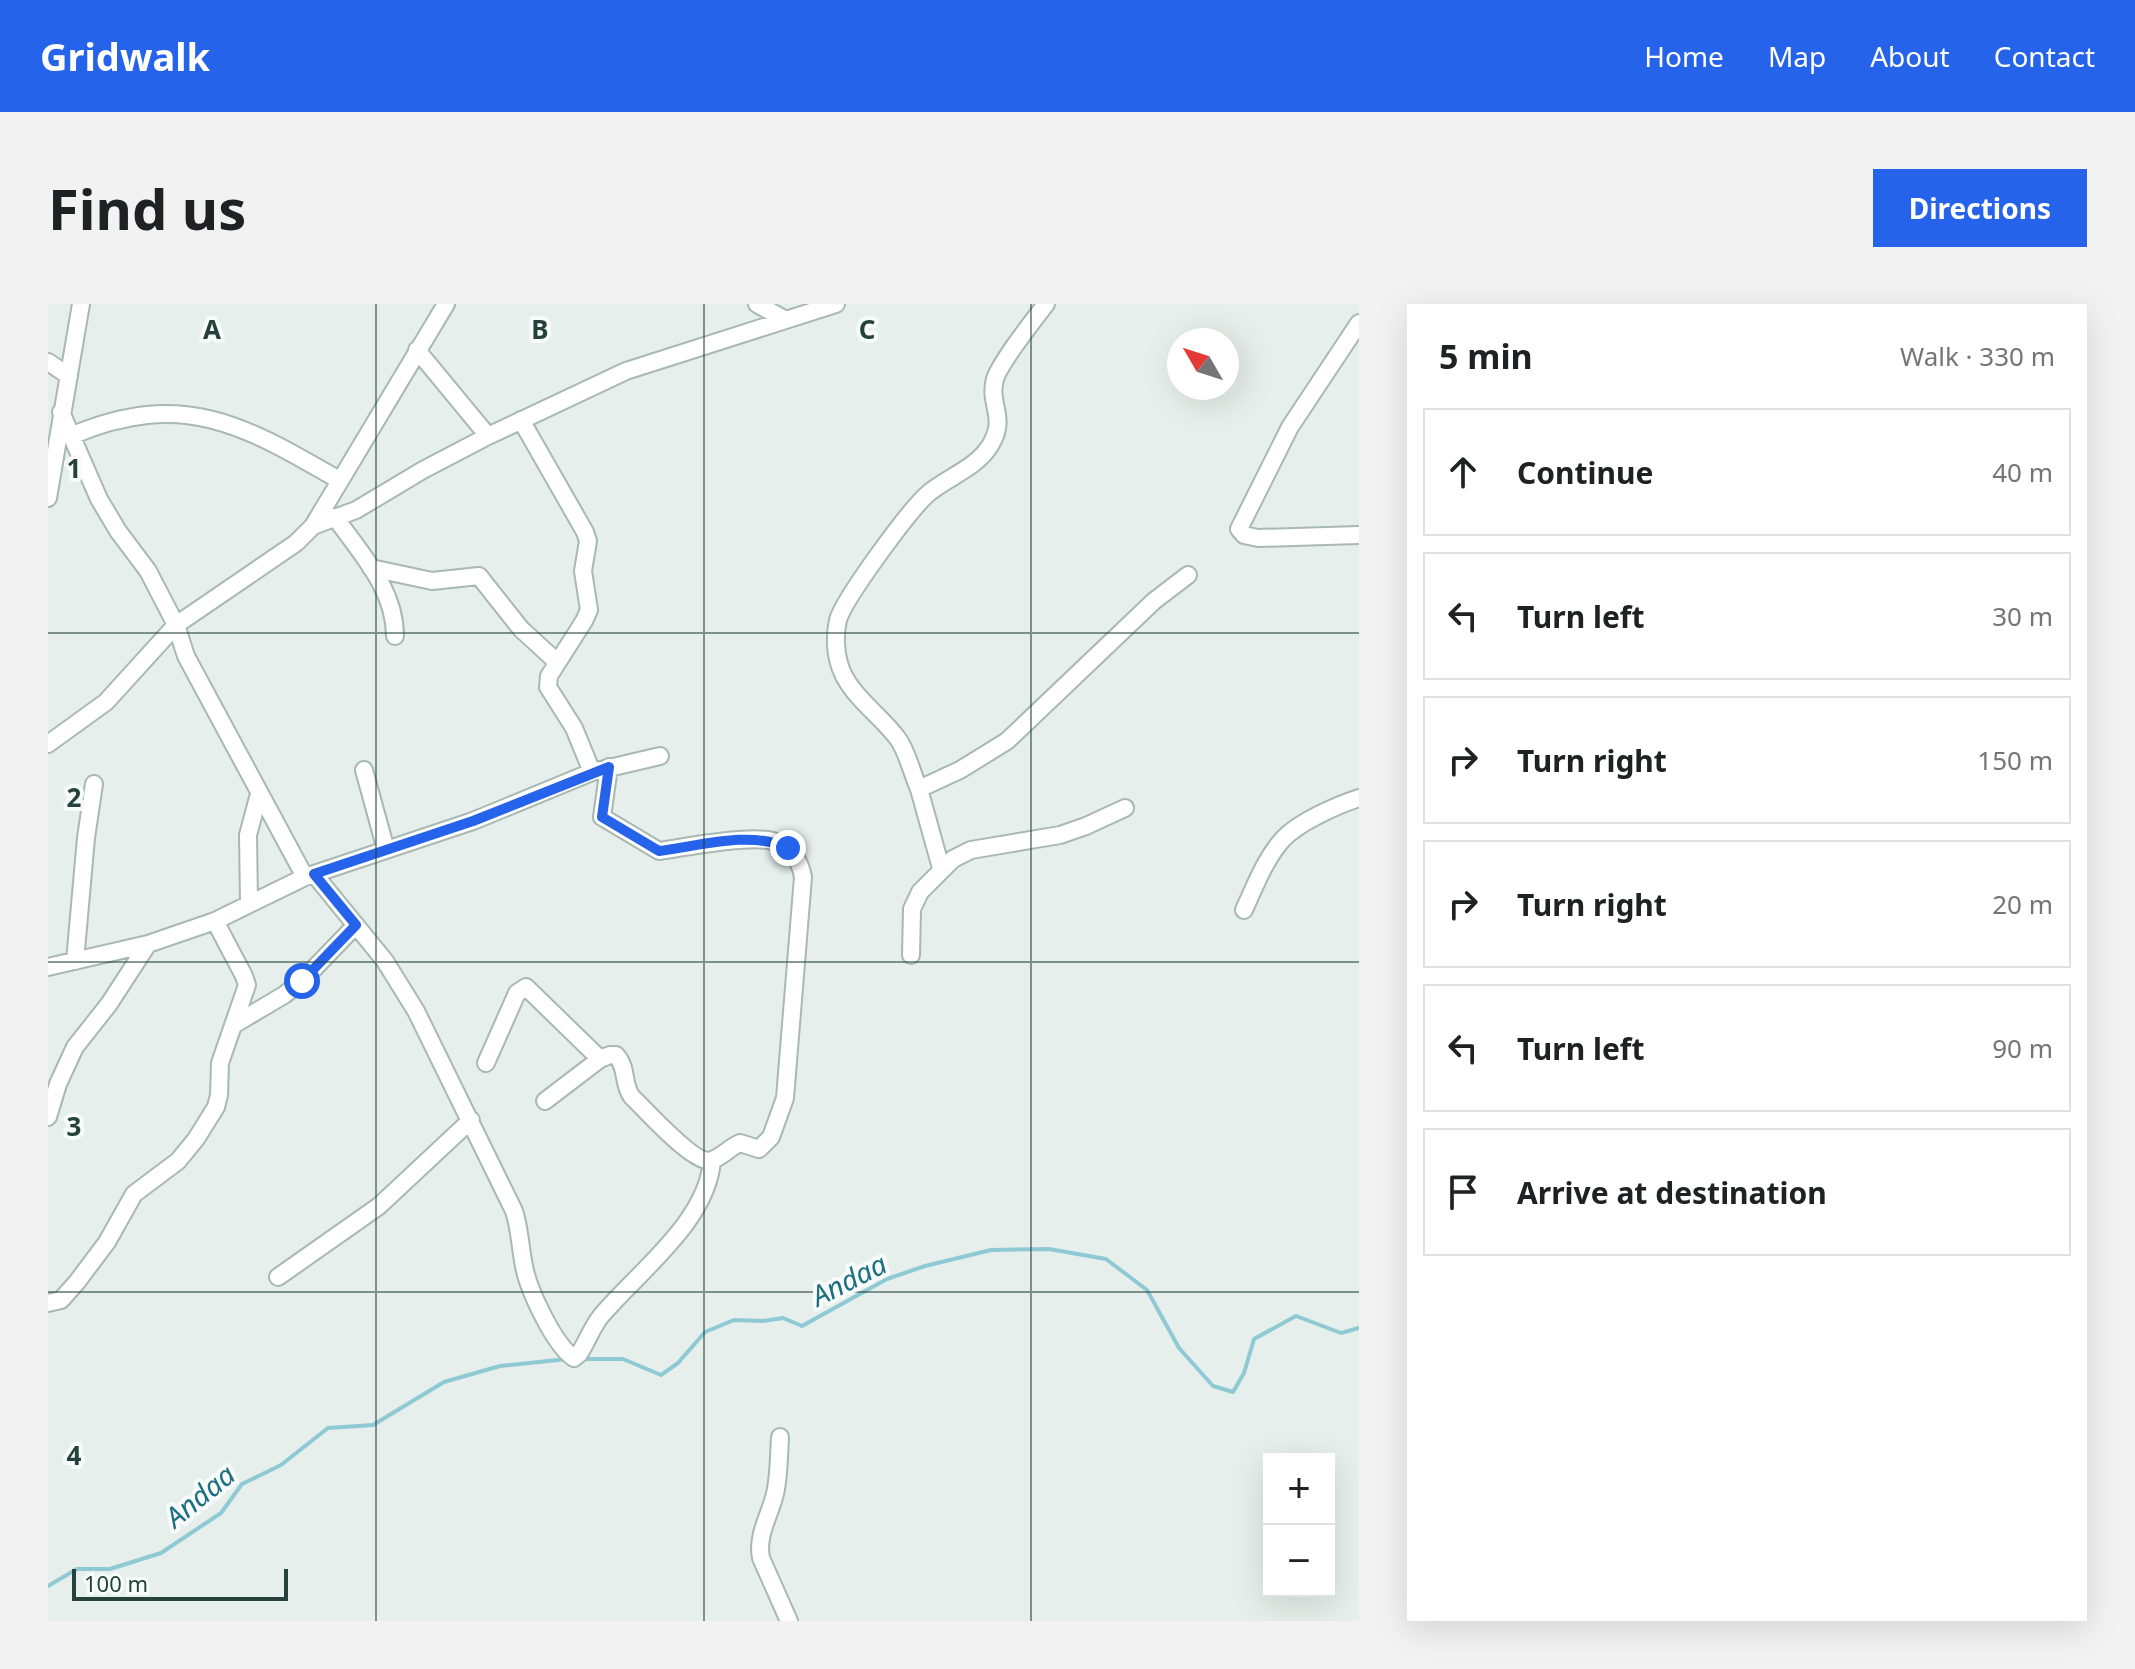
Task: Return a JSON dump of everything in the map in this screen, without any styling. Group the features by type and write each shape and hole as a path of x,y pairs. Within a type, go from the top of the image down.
{"street":[{"path":"48,498 81,304"},
{"path":"48,744 106,702 176,625 296,543 313,526 446,304"},
{"path":"757,304 784,319"},
{"path":"313,526 356,510 488,436 626,371 836,304"},
{"path":"941,868 919,789 899,741 853,689 839,665 836,644 839,619 865,575 917,504 978,460 991,445 1000,424 994,394 995,379 1046,304"},
{"path":"1359,323 1290,427 1239,529 1244,535 1258,538 1359,535"},
{"path":"417,350 488,436"},
{"path":"48,362 69,376"},
{"path":"61,412 99,499 148,571 176,625 186,656 259,794 310,875 385,961 416,1011 514,1211 524,1269 532,1290 560,1342 574,1358 582,1350 598,1320 677,1235 708,1184 712,1160"},
{"path":"73,435 102,423 146,414 170,413 212,419 244,428 339,480"},
{"path":"521,420 588,541 583,571 589,610 549,676 548,687 574,728 592,772"},
{"path":"335,517 383,587 392,608 395,636"},
{"path":"371,568 432,581 479,576 521,629 557,662"},
{"path":"919,789 960,770 1007,741 1154,601 1188,575"},
{"path":"48,967 148,944 215,921 310,875 473,821 592,772 660,756"},
{"path":"545,1101 600,1059 616,1055 625,1071 625,1088 632,1097 698,1158 712,1160 740,1143 759,1149 765,1146 785,1098 803,877 801,863 788,848 772,841 729,842 659,851 649,847 602,817 609,767"},
{"path":"364,770 386,850"},
{"path":"75,961 84,851 94,784"},
{"path":"249,904 248,835 259,794"},
{"path":"1244,910 1263,868 1284,838 1319,815 1359,798"},
{"path":"911,955 912,909 920,892 953,859 971,850 1060,835 1125,808"},
{"path":"48,1303 61,1300 77,1282 107,1242 134,1194 178,1161 216,1107 220,1063 247,985 215,921"},
{"path":"235,1024 302,981 356,925"},
{"path":"48,1117 58,1084 75,1047 109,1004 148,944"},
{"path":"486,1063 517,993 526,987 600,1059"},
{"path":"278,1277 379,1206 471,1120"},
{"path":"780,1437 776,1490 759,1537 759,1547 789,1621"}],"waterway":[{"name":"Andaa","path":"580,1359 623,1359 661,1375 678,1363 705,1332 734,1320 783,1318 802,1326 887,1279 991,1250 1049,1249 1106,1259 1147,1290 1179,1348 1213,1386 1233,1392 1244,1373 1254,1339 1296,1316 1341,1333 1359,1328"},
{"name":"Andaa","path":"48,1586 77,1569 110,1569 161,1553 221,1513 242,1484 281,1465 328,1428 373,1425 444,1382 500,1366 567,1359"}],"route":[{"path":"302,981 356,925 314,874 473,821 609,767 602,817 649,847 659,851 729,842 772,841 788,848"}]}
